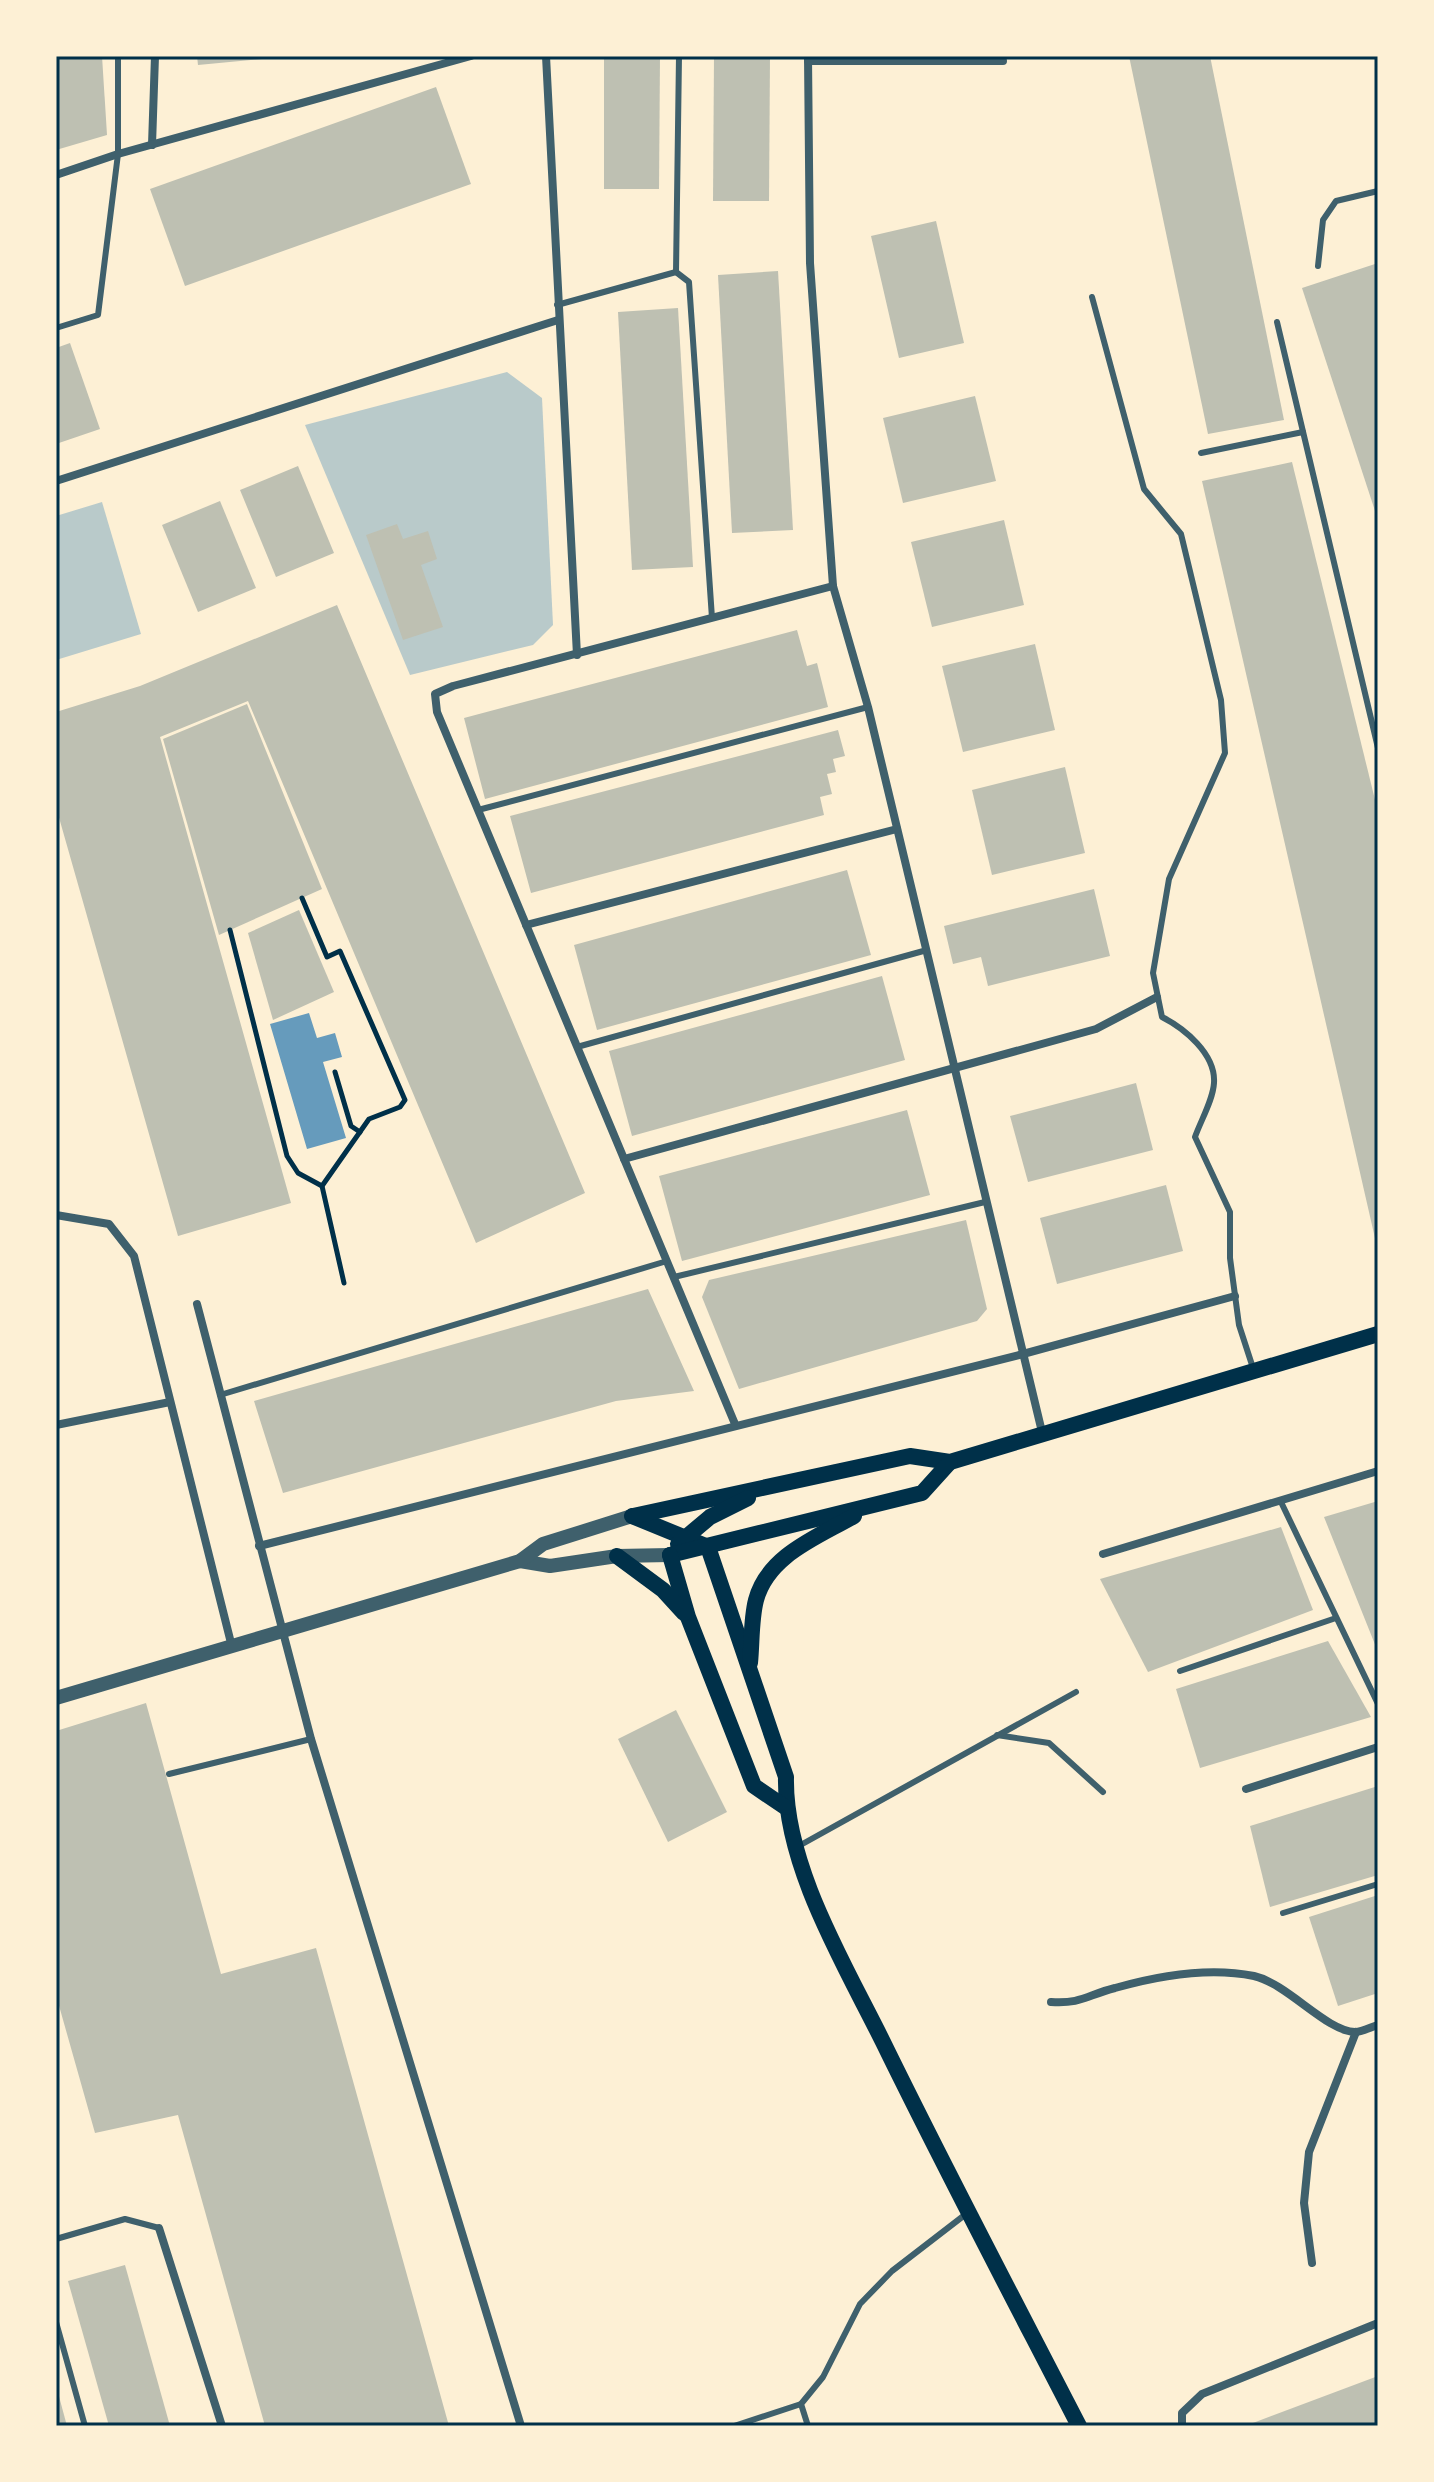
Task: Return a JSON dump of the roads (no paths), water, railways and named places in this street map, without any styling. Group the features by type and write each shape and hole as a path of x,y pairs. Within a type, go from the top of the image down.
{"main road":[{"path":"632,1516 910,1456 950,1462 1378,1334"},
{"path":"670,1555 922,1493 950,1462"},
{"path":"670,1555 684,1537 710,1517 769,1487"},
{"path":"749,1672 756,1600 767,1577 783,1557 870,1507"},
{"path":"632,1516 708,1547 786,1777 785,1807 821,1915 1079,2426"},
{"path":"670,1555 688,1617 754,1786 785,1807"},
{"path":"617,1556 663,1590 688,1617"}],"street":[{"path":"152,145 155,56"},
{"path":"56,175 118,154 471,56"},
{"path":"546,56 577,655"},
{"path":"1006,58 808,58 810,263 833,586 868,707 1042,1432"},
{"path":"56,481 558,320"},
{"path":"735,1424 437,712 435,694 453,686 833,586"},
{"path":"526,925 897,829"},
{"path":"624,1159 1096,1029 1157,997"},
{"path":"56,1215 109,1224 134,1256 232,1647"},
{"path":"259,1546 1023,1354 1235,1296"},
{"path":"197,1304 311,1739 521,2426"},
{"path":"56,1425 170,1402"},
{"path":"1103,1554 1378,1471"},
{"path":"56,1698 520,1561 543,1544 632,1516"},
{"path":"520,1561 550,1566 617,1556 670,1555"},
{"path":"1246,1789 1378,1747"},
{"path":"1051,2002 1075,2004 1113,1988 1175,1975 1255,1976 1311,2006 1334,2026 1356,2032 1378,2025"},
{"path":"1312,2263 1304,2203 1309,2152 1356,2032"},
{"path":"159,2228 222,2426"},
{"path":"1182,2426 1182,2413 1202,2394 1378,2323"}],"lane":[{"path":"56,328 98,315 118,154 118,56"},
{"path":"676,272 679,56"},
{"path":"1318,266 1323,220 1336,201 1378,191"},
{"path":"557,305 676,272"},
{"path":"676,272 689,282 712,618"},
{"path":"1092,297 1144,489 1181,534 1221,700 1225,753 1169,879 1153,973 1162,1017 1183,1028 1209,1060 1214,1082 1195,1137 1230,1212 1239,1325 1254,1371"},
{"path":"1277,322 1378,748"},
{"path":"1201,453 1303,432"},
{"path":"478,810 868,707"},
{"path":"577,1047 927,950"},
{"path":"674,1277 985,1202"},
{"path":"220,1395 667,1261"},
{"path":"1281,1502 1378,1704"},
{"path":"1180,1671 1336,1618"},
{"path":"797,1847 1076,1692"},
{"path":"997,1735 1049,1743 1103,1792"},
{"path":"169,1774 311,1739"},
{"path":"1283,1913 1378,1884"},
{"path":"734,2426 801,2404 830,2365 860,2304 892,2271 969,2212"},
{"path":"56,2239 125,2219 159,2228"},
{"path":"56,2322 85,2426"},
{"path":"801,2404 808,2426"}],"water":[{"path":"309,1013 317,1038 335,1033 342,1057 323,1062 346,1138 307,1149 270,1024"}]}
